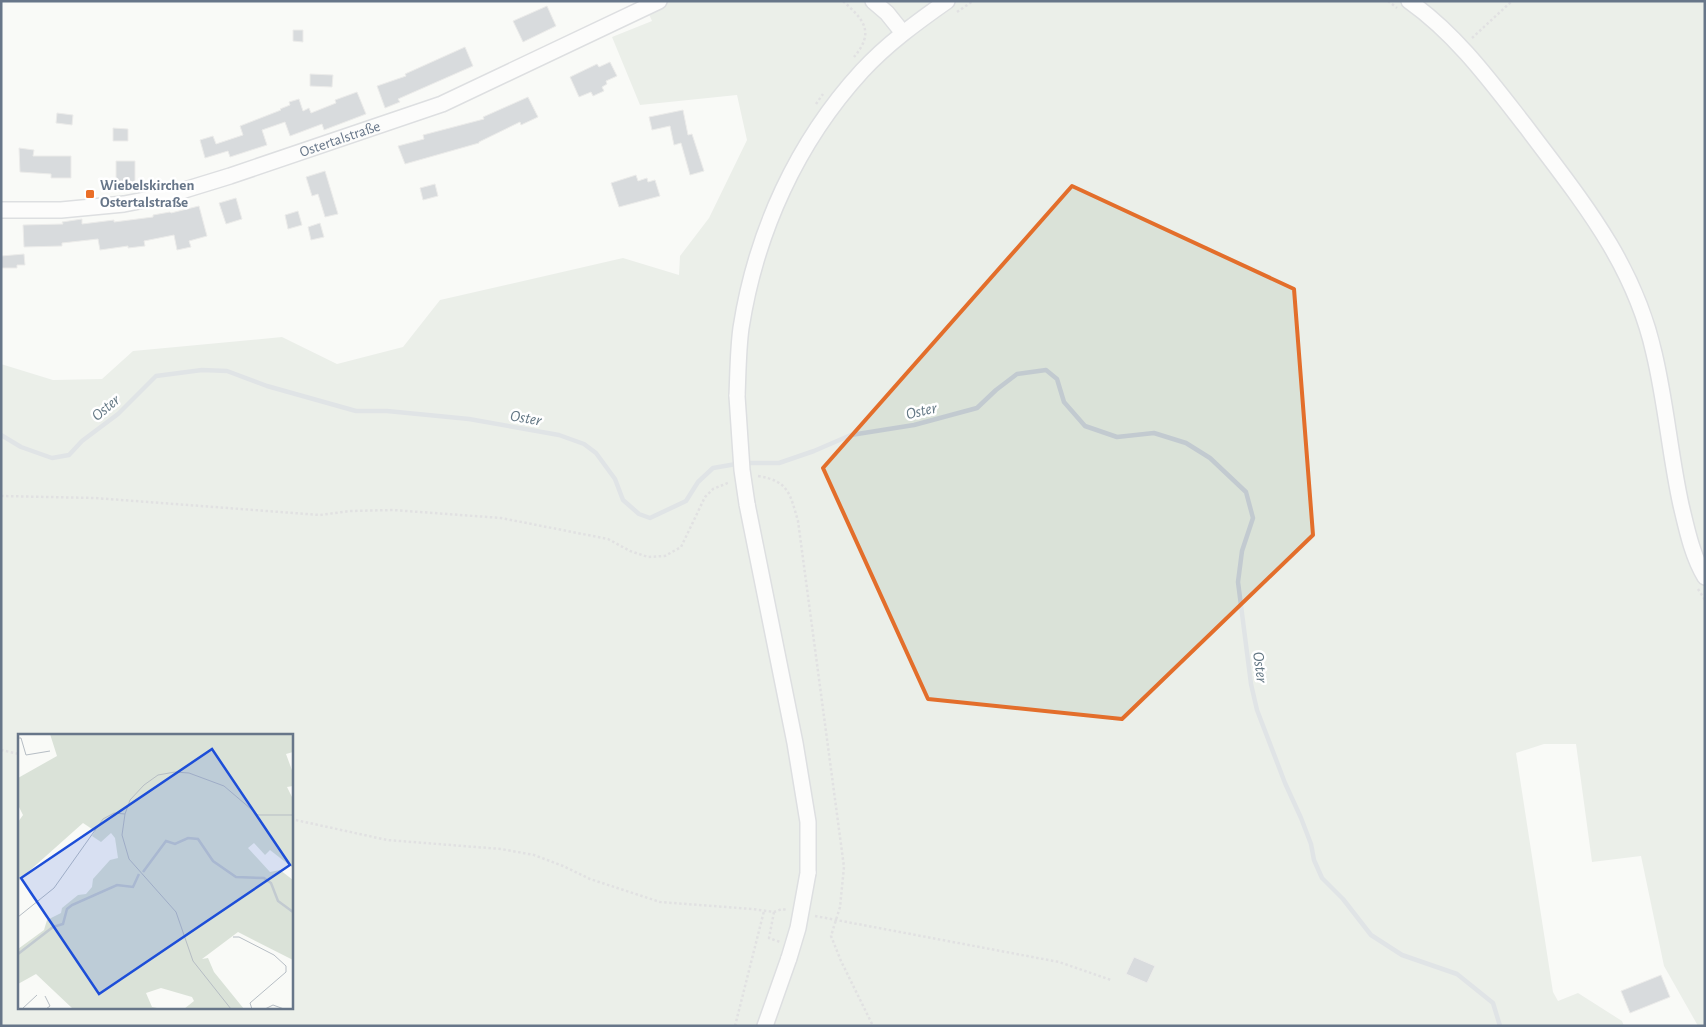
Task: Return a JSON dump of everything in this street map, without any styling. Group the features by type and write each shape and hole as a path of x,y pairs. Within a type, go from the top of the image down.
{"main road":[{"name":"Ostertalstraße","path":"1,210 61,210 124,204 165,196 230,176 442,104 659,1"},
{"path":"873,1 887,13 903,33"},
{"path":"1404,5 1440,26 1461,47 1501,95 1595,220 1627,273 1646,323 1654,353 1678,491 1700,581"},
{"path":"765,1026 798,928 808,873 808,822 797,751 747,504 742,470 737,396 741,329 760,244 800,154 862,70 903,33 952,7"}],"path":[{"path":"952,7 973,1"},
{"path":"1388,1 1404,5"},
{"path":"1461,47 1490,23 1512,1"},
{"path":"756,476 772,478 784,485 789,492 798,521 844,867 840,906 831,936 841,961 873,1026"},
{"path":"1,496 95,498 320,515 350,511 393,510 501,518 608,540 630,551 648,557 665,556 681,546 705,497 728,482 737,480"},
{"path":"1700,581 1705,600"},
{"path":"1,750 18,754"},
{"path":"292,819 387,840 501,848 534,855 590,879 660,902 774,912 782,909"},
{"path":"735,1026 764,911"},
{"path":"774,912 768,938 782,943"},
{"path":"835,920 1059,962 1111,980"}],"highlighted area":[{"path":"1072,186 1294,289 1313,535 1122,719 928,699 823,468"}],"shaded area":[{"path":"643,1 1705,1 1705,1026 1698,1026 1664,966 1641,856 1592,862 1576,744 1544,744 1516,753 1553,992 1558,1001 1578,993 1622,1021 1624,1026 1,1026 1,364 53,380 102,379 133,351 282,337 337,364 403,347 440,300 623,258 679,275 680,256 709,218 747,140 737,95 640,105 612,37 652,21"}],"building":[{"path":"547,6 556,26 523,42 513,21"},
{"path":"293,30 303,30 303,42 293,41"},
{"path":"465,47 473,66 398,99 400,102 385,108 377,86 406,76 405,74"},
{"path":"610,62 617,76 606,81 607,84 602,87 604,91 593,96 591,92 579,97 570,77 597,64 599,67"},
{"path":"310,74 333,75 332,87 310,86"},
{"path":"357,92 366,114 324,130 322,124 290,136 285,122 262,130 267,145 230,157 228,151 205,158 200,140 213,136 216,144 243,135 240,126 281,110 290,105 289,102 299,99 303,111 309,108 311,113 336,103 335,100"},
{"path":"528,97 538,117 521,125 520,122 479,143 405,164 398,146 424,139 423,135 484,119 483,117"},
{"path":"683,110 688,135 692,134 704,171 690,175 681,143 674,145 670,126 652,130 649,117"},
{"path":"57,113 73,115 72,125 56,123"},
{"path":"113,128 128,129 128,141 113,141"},
{"path":"19,148 34,150 33,156 71,156 71,178 51,178 51,174 20,172"},
{"path":"116,161 135,161 135,189 116,189"},
{"path":"325,171 338,214 325,217 318,194 312,196 306,177"},
{"path":"636,175 638,181 647,178 648,182 655,180 660,196 619,207 611,183"},
{"path":"435,184 438,196 423,200 420,188"},
{"path":"236,198 242,219 226,224 219,203"},
{"path":"199,206 207,236 189,241 191,247 177,250 174,235 144,241 145,246 128,248 128,246 100,250 98,239 62,243 62,246 24,247 23,225 63,224 62,222 82,219 82,224 114,220 114,222 153,217 153,215"},
{"path":"298,211 302,225 288,229 285,215"},
{"path":"320,223 324,237 311,240 308,227"},
{"path":"24,254 25,265 17,265 17,268 1,268 1,256"},
{"path":"1134,957 1155,966 1147,983 1126,974"},
{"path":"1661,975 1670,997 1630,1013 1621,991"}],"waterway":[{"name":"Oster","path":"1,435 21,447 52,458 69,455 82,441 118,414 156,376 202,370 227,371 267,386 356,411 387,411 469,419 559,435 584,444 596,453 615,479 623,500 639,514 650,518 686,501 698,482 713,468 742,463 779,463 814,451 851,435 914,425 977,408 1017,374 1046,370 1057,379 1064,402 1085,426 1117,437 1154,433 1186,443 1210,458 1246,492 1253,518 1242,551 1238,582 1251,684 1257,710 1285,783 1301,818 1311,844 1314,860 1322,878 1343,899 1371,935 1402,955 1457,974 1493,1003 1500,1026"}],"place":[{"name":"Wiebelskirchen Ostertalstraße","path":"90,194"}]}
